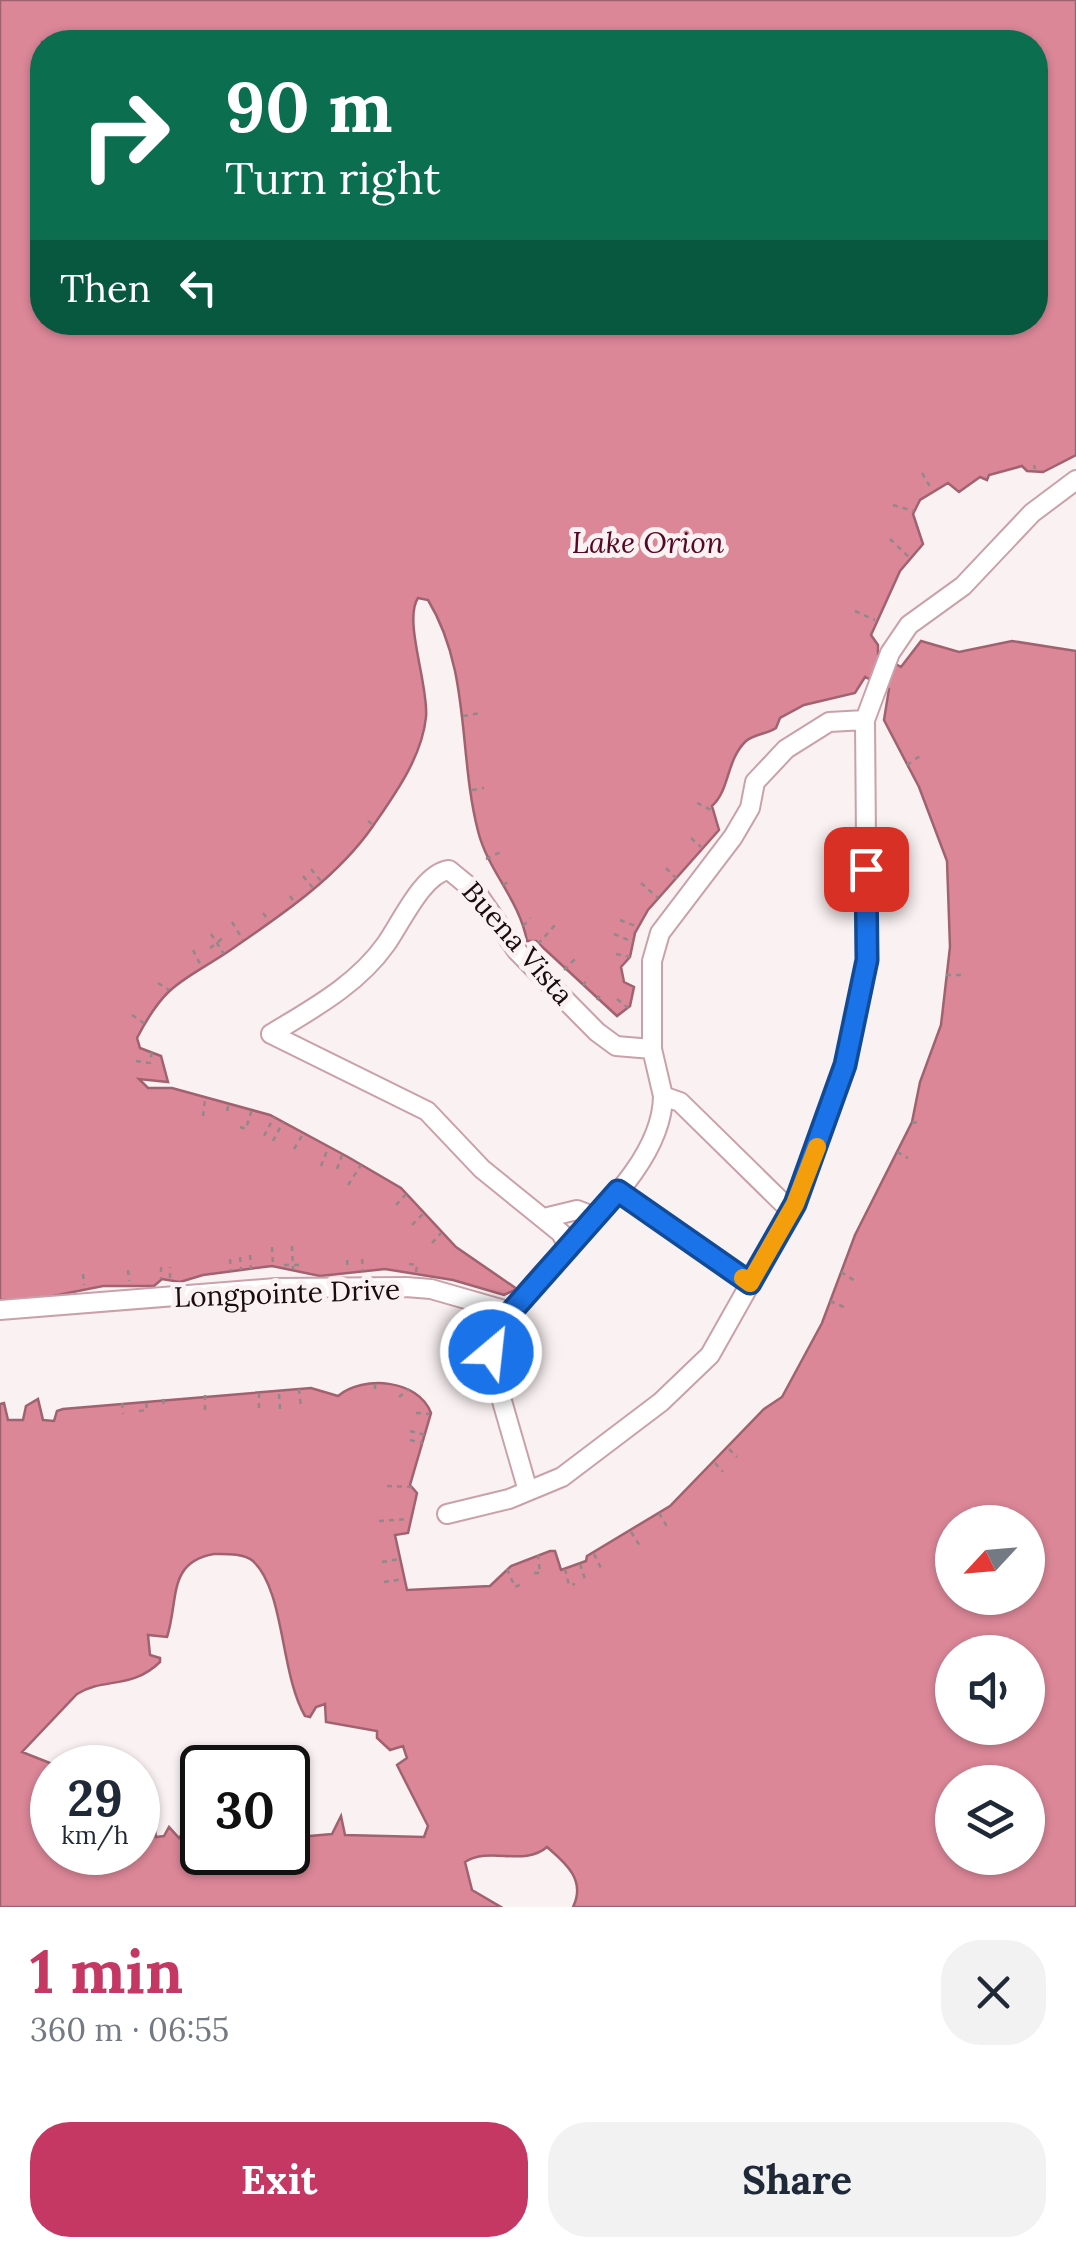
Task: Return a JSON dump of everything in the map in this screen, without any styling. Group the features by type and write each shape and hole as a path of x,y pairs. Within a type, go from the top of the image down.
{"street":[{"path":"447,1514 562,1477 590,1458 710,1355 791,1210 845,1065 867,960 868,711 890,653 909,626 963,586 1020,524 1074,488"},
{"path":"528,1491 491,1363 493,1344 511,1312 618,1191 656,1131 662,1096 652,1049 652,961 660,933 733,837 750,808 755,782 786,748 829,722 868,711"},
{"name":"Buena Vista","path":"544,1218 482,1169 427,1110 270,1034 358,976 378,956 426,886 442,870 450,870 477,894 517,951 597,1032 616,1046 652,1049"},
{"path":"662,1096 680,1102 791,1210"},
{"path":"569,1248 544,1218 577,1210 596,1218"},
{"name":"Longpointe Drive","path":"0,1310 276,1288 406,1287 430,1289 511,1312"}],"lane":[{"path":"618,1191 750,1283"}],"path":[{"path":"922,473 932,490"},
{"path":"893,505 914,510"},
{"path":"890,538 910,558"},
{"path":"855,612 876,620"},
{"path":"463,716 482,713"},
{"path":"907,764 920,756"},
{"path":"472,790 484,788"},
{"path":"697,803 712,810"},
{"path":"368,821 374,825"},
{"path":"691,838 702,848"},
{"path":"486,859 502,850"},
{"path":"666,868 678,880"},
{"path":"311,869 321,881"},
{"path":"302,876 312,888"},
{"path":"503,885 510,881"},
{"path":"641,884 658,898"},
{"path":"290,896 295,903"},
{"path":"263,913 269,921"},
{"path":"524,926 530,918"},
{"path":"620,920 638,927"},
{"path":"232,922 244,940"},
{"path":"538,944 555,925"},
{"path":"211,934 224,954"},
{"path":"614,934 633,942"},
{"path":"210,948 223,938"},
{"path":"193,950 201,966"},
{"path":"616,954 630,956"},
{"path":"564,970 576,958"},
{"path":"946,975 963,975"},
{"path":"582,986 588,976"},
{"path":"158,983 169,990"},
{"path":"597,1000 602,994"},
{"path":"618,999 628,1008"},
{"path":"132,1015 145,1024"},
{"path":"136,1061 150,1063 152,1051"},
{"path":"204,1116 205,1099"},
{"path":"226,1111 230,1103"},
{"path":"240,1127 246,1129 252,1109"},
{"path":"264,1136 274,1117"},
{"path":"274,1141 283,1122"},
{"path":"294,1149 303,1134"},
{"path":"322,1166 328,1148"},
{"path":"897,1152 908,1158"},
{"path":"337,1169 342,1155"},
{"path":"348,1185 361,1165"},
{"path":"396,1205 406,1194"},
{"path":"412,1225 423,1214"},
{"path":"432,1243 442,1233"},
{"path":"292,1246 293,1267"},
{"path":"272,1247 273,1266"},
{"path":"250,1255 251,1269"},
{"path":"240,1257 242,1270"},
{"path":"230,1259 231,1271"},
{"path":"362,1259 363,1272"},
{"path":"347,1260 348,1271"},
{"path":"409,1264 425,1267"},
{"path":"284,1265 301,1265"},
{"path":"416,1273 417,1265"},
{"path":"161,1267 162,1279"},
{"path":"170,1267 170,1279"},
{"path":"128,1270 130,1288"},
{"path":"840,1272 855,1282"},
{"path":"83,1274 85,1292"},
{"path":"830,1301 846,1308"},
{"path":"375,1384 375,1391"},
{"path":"299,1389 300,1408"},
{"path":"399,1397 409,1390"},
{"path":"259,1393 259,1410"},
{"path":"279,1394 280,1410"},
{"path":"204,1410 205,1395"},
{"path":"164,1399 164,1406"},
{"path":"139,1411 147,1410 146,1400"},
{"path":"122,1403 123,1414"},
{"path":"416,1413 430,1414"},
{"path":"410,1431 425,1436"},
{"path":"410,1440 422,1443"},
{"path":"729,1449 737,1457"},
{"path":"715,1463 723,1472"},
{"path":"387,1486 412,1487"},
{"path":"660,1513 670,1530"},
{"path":"379,1521 409,1519"},
{"path":"631,1532 640,1546"},
{"path":"594,1554 602,1570"},
{"path":"534,1573 540,1572 538,1555"},
{"path":"382,1562 400,1559"},
{"path":"580,1564 586,1582"},
{"path":"507,1570 515,1588 524,1583"},
{"path":"565,1570 569,1585 575,1584"},
{"path":"384,1582 403,1579"}],"water":[{"name":"Lake Orion","path":"0,0 1076,0 1076,455 1043,472 1027,471 1022,466 989,475 987,480 980,477 959,492 948,483 920,500 913,514 923,544 900,571 871,635 878,645 878,654 901,667 921,641 959,652 1012,641 1076,651 1076,1907 573,1907 577,1897 575,1879 547,1847 528,1856 485,1856 465,1862 472,1890 501,1907 0,1907 0,1404 4,1403 8,1420 23,1420 26,1406 38,1399 43,1420 54,1421 57,1411 63,1409 311,1388 338,1396 375,1383 402,1387 414,1393 431,1413 410,1485 417,1493 408,1533 395,1535 407,1590 490,1586 511,1566 550,1551 555,1551 561,1570 586,1561 587,1556 670,1506 764,1409 782,1397 822,1323 855,1235 912,1122 920,1082 941,1025 950,947 947,861 919,787 884,720 889,689 865,677 855,693 804,705 780,718 776,728 749,739 740,749 712,806 719,830 648,910 635,933 630,957 621,967 624,982 634,987 630,1006 617,1016 536,941 527,941 478,831 451,655 428,600 418,598 413,622 426,717 406,774 359,845 325,879 268,924 166,994 137,1038 140,1048 161,1056 168,1082 139,1079 148,1088 172,1088 270,1115 348,1157 401,1188 456,1247 517,1289 504,1295 453,1280 385,1269 320,1276 272,1266 180,1282 162,1279 154,1286 103,1286 38,1299 0,1300","holes":["214,1554 249,1558 263,1575 305,1716 310,1717 316,1707 325,1704 326,1722 377,1731 377,1738 390,1750 403,1746 407,1758 397,1765 428,1826 424,1837 345,1835 341,1816 332,1834 310,1836 310,1875 180,1875 180,1837 169,1827 160,1836 160,1875 30,1875 30,1755 22,1752 77,1694 139,1676 160,1662 160,1658 150,1655 148,1635 167,1637 182,1574 199,1558"]}],"slow traffic":[{"path":"743,1278 750,1283 795,1204 817,1147"}],"route":[{"path":"491,1352 511,1312 618,1191 750,1283 795,1204 812,1165 845,1065 867,960 866,869"}]}
